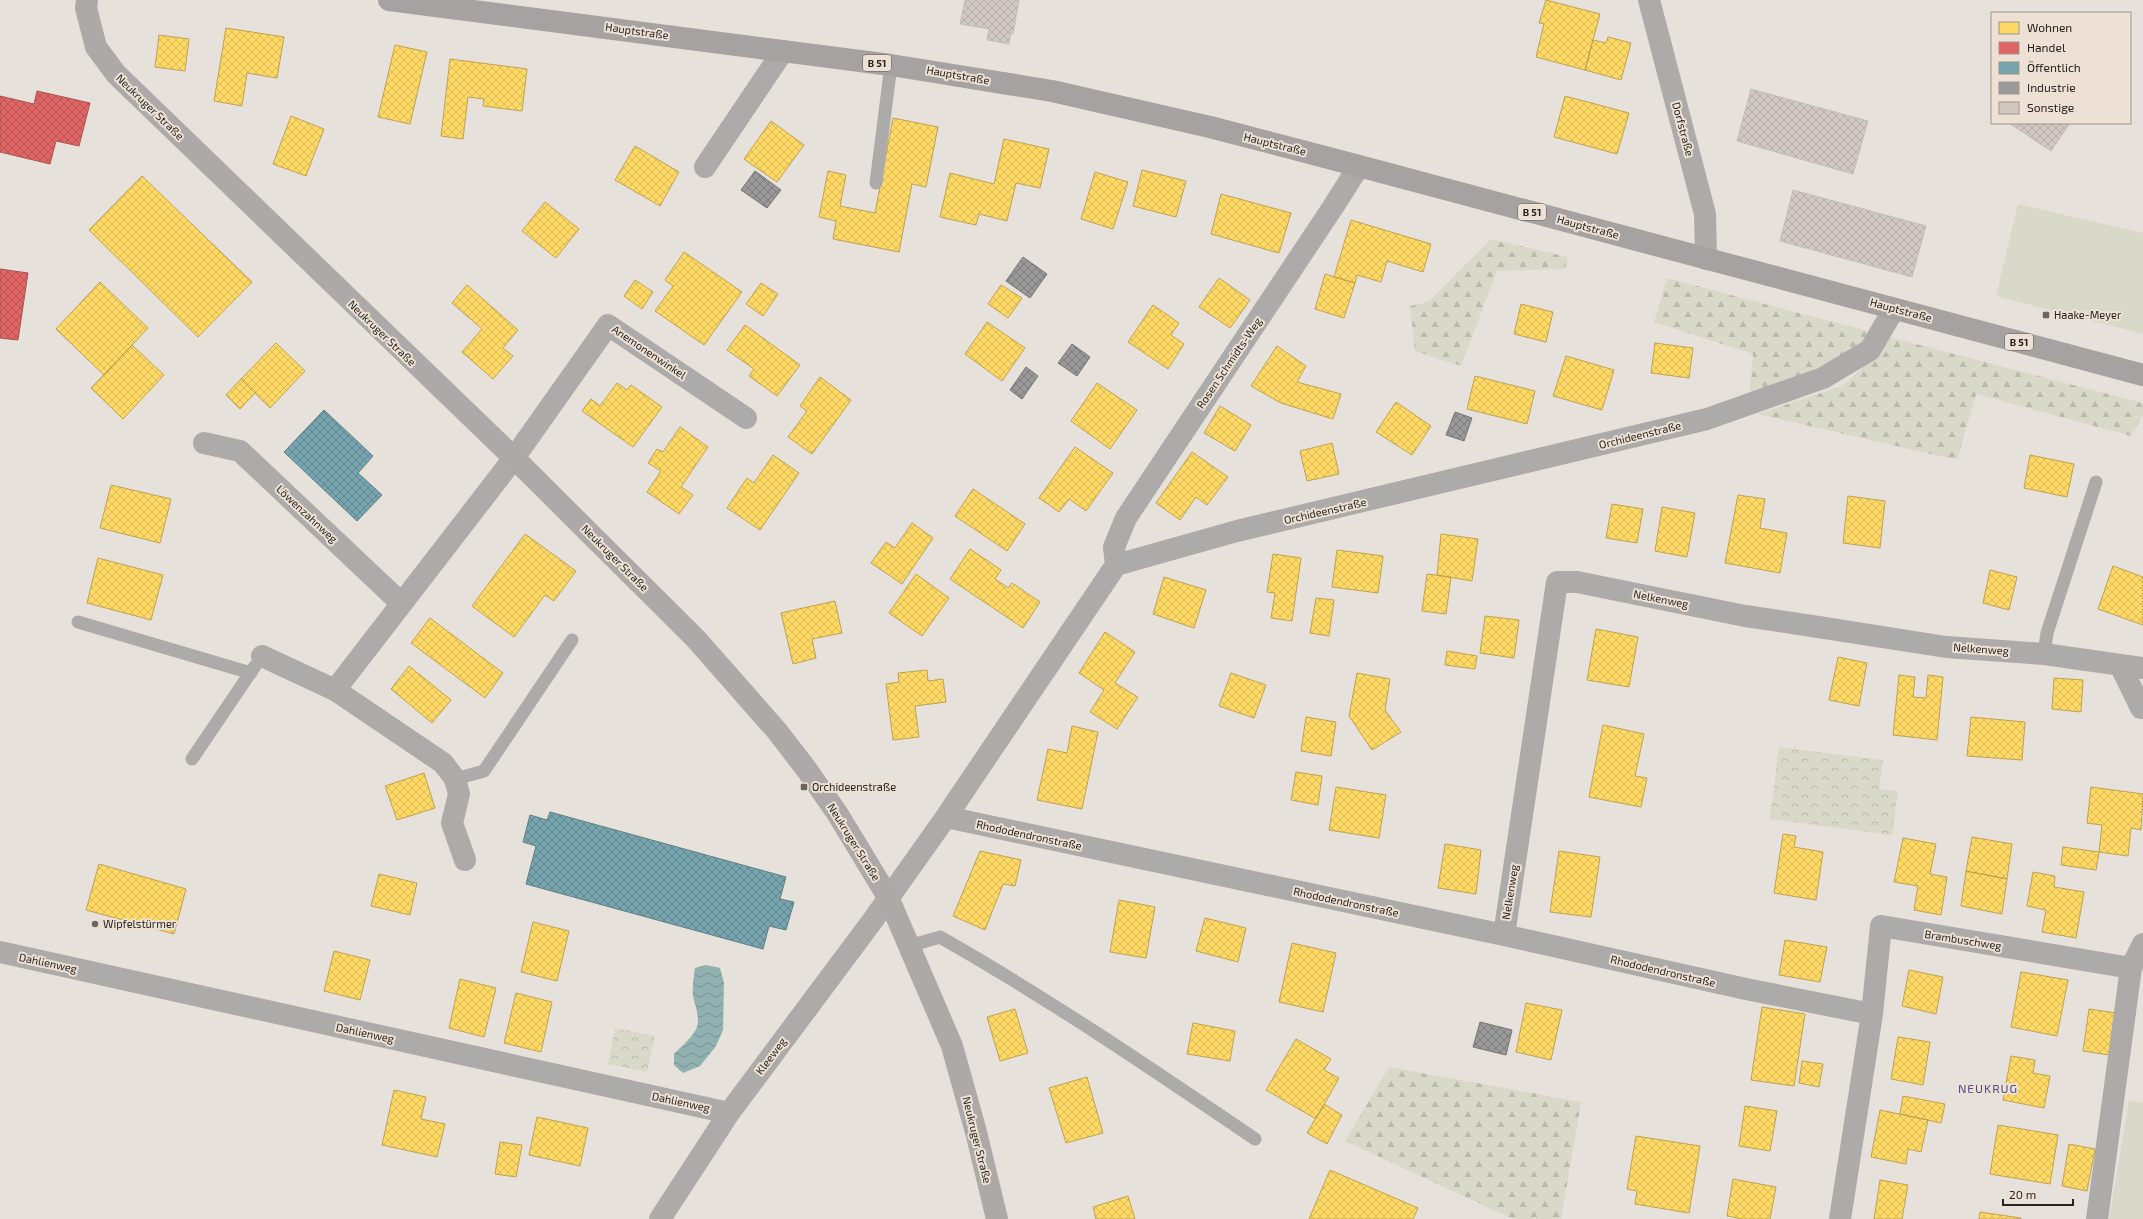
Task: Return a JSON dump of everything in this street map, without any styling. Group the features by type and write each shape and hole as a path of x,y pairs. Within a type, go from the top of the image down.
{"main road":[{"name":"Hauptstraße","path":"389,0 892,65 1052,91 1210,127 2143,375"}],"street":[{"name":"Neukruger Straße","path":"87,0 86,8 96,47 116,74 514,458 696,639 777,731 837,813 888,897 952,1046 976,1132 997,1219"},
{"name":"Dorfstraße","path":"1649,0 1705,214 1706,259"},
{"path":"705,167 783,51"},
{"name":"Rosen Schmidts-Weg","path":"1116,566 1114,547 1126,518 1333,207 1358,166"},
{"name":"Orchideenstraße","path":"1116,566 1237,531 1707,419 1823,378 1870,350 1894,308"},
{"name":"Anemonenwinkel","path":"514,458 608,325 746,418"},
{"name":"Löwenzahnweg","path":"204,443 240,451 401,603"},
{"path":"335,690 514,458"},
{"path":"888,897 946,817 1116,566"},
{"name":"Nelkenweg","path":"1504,935 1557,582 1578,582 1745,616 1946,647 2044,654 2143,668"},
{"path":"256,664 335,690 443,763 455,779 459,794 452,823 465,860"},
{"path":"2120,665 2141,708 2143,708"},
{"name":"Rhododendronstraße","path":"946,817 1504,935 1746,989 1872,1014"},
{"name":"Kleeweg","path":"660,1219 729,1113 888,897"},
{"name":"Brambuschweg","path":"1840,1219 1872,1014 1881,926 2131,968"},
{"path":"2097,1219 2131,968 2143,944"},
{"name":"Dahlienweg","path":"0,952 729,1113"}],"lane":[{"path":"876,183 892,65"},
{"path":"2044,654 2047,633 2096,482"},
{"path":"78,622 256,664 192,759"},
{"path":"455,779 484,771 572,640"},
{"path":"909,946 940,937 986,963 1124,1050 1255,1139"}],"green space":[{"path":"2018,204 2143,233 2143,334 1996,296"},
{"path":"1491,239 1568,257 1565,269 1497,271 1461,366 1415,351 1410,306 1428,302"},
{"path":"1667,278 1871,332 1864,345 1818,373 1750,392 1753,354 1654,322"},
{"path":"1889,337 2143,403 2143,415 2131,436 1976,394 1957,460 1757,414 1842,386 1878,354"},
{"path":"1779,747 1883,760 1879,789 1898,791 1892,835 1770,819"},
{"path":"615,1028 655,1036 647,1072 608,1064"},
{"path":"1389,1067 1581,1102 1561,1219 1513,1219 1345,1141"},
{"path":"2129,1100 2143,1103 2143,1219 2109,1219"}],"water":[{"path":"706,965 720,968 724,983 723,1030 716,1046 700,1066 683,1073 674,1065 674,1054 690,1038 697,1027 698,1015 693,996 695,968"}],"building: Wohnen":[{"path":"1546,0 1600,14 1585,70 1536,57 1544,24 1539,23"},
{"path":"226,28 284,37 277,78 247,73 242,106 214,101"},
{"path":"159,35 189,39 185,71 155,67"},
{"path":"1608,37 1631,43 1621,80 1585,70 1593,40 1606,43"},
{"path":"395,45 427,52 410,124 378,117"},
{"path":"450,59 527,69 522,111 483,106 484,99 468,97 463,139 441,136"},
{"path":"1565,96 1629,113 1617,154 1554,137"},
{"path":"291,116 324,129 306,176 273,164"},
{"path":"893,118 938,127 926,187 912,184 899,252 833,239 836,221 819,217 828,171 846,175 840,206 875,213"},
{"path":"771,121 804,145 777,182 744,159"},
{"path":"1004,139 1049,149 1040,188 1016,183 1007,221 979,214 976,225 940,217 950,173 994,184"},
{"path":"635,146 679,172 660,206 615,180"},
{"path":"1142,170 1186,181 1176,217 1133,206"},
{"path":"1095,172 1128,182 1113,229 1081,219"},
{"path":"142,176 252,282 198,337 89,230"},
{"path":"1221,194 1291,213 1279,253 1211,234"},
{"path":"545,202 579,229 556,258 522,231"},
{"path":"1351,220 1431,244 1423,272 1387,261 1381,282 1357,275 1355,283 1334,277"},
{"path":"684,252 742,292 704,345 655,311 673,286 665,280"},
{"path":"1325,274 1355,283 1344,318 1315,309"},
{"path":"1219,278 1250,300 1230,328 1199,307"},
{"path":"635,280 653,292 642,309 624,296"},
{"path":"100,282 148,328 104,375 56,329"},
{"path":"761,283 778,294 763,316 746,304"},
{"path":"467,285 518,330 503,348 513,356 493,379 462,352 482,329 452,303"},
{"path":"1001,285 1022,298 1008,318 988,304"},
{"path":"1521,304 1553,312 1546,342 1514,334"},
{"path":"1153,305 1179,323 1171,335 1184,344 1168,369 1128,342"},
{"path":"987,322 1025,348 1002,381 965,354"},
{"path":"745,325 800,365 777,396 749,376 754,369 727,350"},
{"path":"276,343 305,371 270,408 241,379"},
{"path":"1655,343 1693,348 1689,378 1651,373"},
{"path":"132,345 164,375 123,419 91,388"},
{"path":"1277,346 1306,366 1297,382 1341,394 1333,419 1281,403 1251,386"},
{"path":"1566,356 1614,370 1602,410 1553,396"},
{"path":"1475,376 1535,391 1527,424 1467,409"},
{"path":"820,377 851,400 812,454 788,437 807,411 800,406"},
{"path":"241,379 255,393 240,409 226,395"},
{"path":"617,383 627,390 631,385 662,407 633,447 582,411 591,399 600,406"},
{"path":"1097,383 1137,410 1110,449 1071,421"},
{"path":"1396,402 1431,426 1412,455 1376,432"},
{"path":"1220,406 1251,425 1235,451 1204,433"},
{"path":"680,427 708,447 681,487 693,495 679,514 647,492 661,471 648,463 657,449 663,452"},
{"path":"1332,443 1339,474 1307,481 1300,451"},
{"path":"1075,447 1113,473 1086,511 1069,499 1059,512 1039,498"},
{"path":"1192,452 1228,477 1207,505 1196,497 1180,520 1156,503"},
{"path":"773,455 799,473 760,530 727,508 747,478 754,483"},
{"path":"2030,455 2074,464 2067,497 2024,488"},
{"path":"111,485 171,499 160,543 100,528"},
{"path":"973,489 1025,524 1007,551 955,516"},
{"path":"1738,495 1765,499 1760,528 1787,533 1780,573 1725,563"},
{"path":"1848,496 1885,501 1880,548 1843,543"},
{"path":"1612,504 1643,509 1637,543 1606,538"},
{"path":"1662,507 1695,513 1687,557 1655,551"},
{"path":"912,523 933,538 902,584 871,563 886,542 895,548"},
{"path":"525,534 576,571 554,601 545,595 514,637 472,606"},
{"path":"1441,534 1478,539 1472,581 1437,575"},
{"path":"970,549 1001,570 995,579 1008,588 1012,583 1040,602 1023,628 950,579"},
{"path":"1337,550 1383,556 1378,593 1332,587"},
{"path":"1273,554 1301,558 1292,621 1271,618 1275,593 1267,592"},
{"path":"98,558 163,575 151,620 87,603"},
{"path":"2113,566 2143,577 2143,625 2098,609"},
{"path":"1990,570 2017,577 2009,610 1983,603"},
{"path":"916,574 949,598 922,636 889,613"},
{"path":"1427,574 1451,577 1446,614 1422,611"},
{"path":"1164,577 1206,590 1194,628 1153,614"},
{"path":"1316,598 1334,600 1329,636 1310,633"},
{"path":"835,601 842,633 812,639 816,658 793,664 781,613"},
{"path":"1485,616 1519,620 1514,658 1480,653"},
{"path":"430,618 503,673 485,698 411,643"},
{"path":"1596,629 1638,637 1629,687 1587,680"},
{"path":"1105,632 1135,652 1115,683 1138,697 1117,729 1090,712 1104,690 1079,673"},
{"path":"1447,651 1477,656 1475,669 1445,665"},
{"path":"1838,657 1867,663 1859,706 1829,700"},
{"path":"409,666 451,700 432,723 391,689"},
{"path":"927,670 928,681 943,679 946,702 915,706 919,737 893,740 886,684 899,682 898,673"},
{"path":"1231,673 1266,685 1254,718 1219,706"},
{"path":"1357,673 1390,679 1385,710 1401,732 1372,750 1349,716"},
{"path":"1899,675 1915,677 1913,697 1926,698 1928,675 1943,677 1937,740 1893,735"},
{"path":"2054,678 2083,680 2081,712 2052,709"},
{"path":"1306,717 1336,722 1331,756 1301,751"},
{"path":"1971,717 2025,722 2022,760 1967,756"},
{"path":"1603,725 1644,734 1635,776 1647,778 1641,807 1589,797"},
{"path":"1072,726 1098,732 1082,809 1037,800 1048,749 1067,753"},
{"path":"1296,772 1322,776 1318,805 1291,800"},
{"path":"424,773 435,808 397,820 385,786"},
{"path":"1336,787 1386,795 1379,838 1329,830"},
{"path":"2091,787 2143,794 2141,830 2131,828 2128,856 2099,852 2102,825 2087,823"},
{"path":"1783,834 1796,836 1794,847 1823,852 1816,900 1774,893"},
{"path":"1972,837 2012,844 2007,879 1966,871"},
{"path":"1903,838 1936,844 1930,874 1947,877 1941,915 1914,910 1918,886 1894,882"},
{"path":"1445,844 1481,850 1476,894 1438,888"},
{"path":"2063,847 2099,852 2096,870 2061,865"},
{"path":"980,851 1021,860 1015,886 1003,884 985,930 953,916"},
{"path":"1559,851 1600,857 1591,917 1550,912"},
{"path":"99,864 186,889 174,934 86,910"},
{"path":"1966,871 2007,879 2002,914 1961,906"},
{"path":"2033,872 2055,876 2054,887 2084,892 2076,938 2042,932 2046,910 2027,906"},
{"path":"379,874 417,883 410,915 371,906"},
{"path":"1119,900 1155,907 1146,958 1110,952"},
{"path":"1205,918 1246,928 1238,962 1196,951"},
{"path":"533,922 569,931 557,981 521,972"},
{"path":"1785,940 1827,947 1820,982 1779,975"},
{"path":"1292,943 1336,953 1323,1012 1279,1002"},
{"path":"334,951 370,960 360,1000 324,991"},
{"path":"1909,970 1943,977 1936,1014 1902,1006"},
{"path":"2021,972 2068,980 2057,1036 2011,1027"},
{"path":"460,979 496,988 484,1037 449,1028"},
{"path":"516,993 552,1002 541,1052 504,1043"},
{"path":"1526,1003 1562,1010 1551,1060 1516,1052"},
{"path":"1762,1007 1805,1014 1794,1086 1751,1080"},
{"path":"1015,1009 1028,1053 1000,1061 987,1017"},
{"path":"2089,1009 2116,1013 2109,1055 2083,1051"},
{"path":"1193,1023 1235,1031 1230,1061 1187,1054"},
{"path":"1898,1037 1930,1042 1923,1085 1891,1079"},
{"path":"1296,1039 1331,1059 1324,1070 1339,1078 1316,1119 1266,1090"},
{"path":"2011,1056 2035,1060 2033,1073 2050,1076 2044,1108 2003,1100"},
{"path":"1802,1061 1823,1064 1819,1087 1799,1083"},
{"path":"1087,1077 1103,1133 1066,1143 1049,1088"},
{"path":"394,1090 426,1097 421,1119 445,1124 437,1157 382,1145"},
{"path":"1903,1096 1945,1104 1941,1123 1900,1114"},
{"path":"1324,1104 1342,1115 1327,1144 1307,1133"},
{"path":"1745,1106 1777,1111 1770,1151 1739,1146"},
{"path":"1880,1110 1928,1120 1921,1152 1908,1149 1906,1164 1871,1157"},
{"path":"537,1117 588,1128 580,1166 529,1155"},
{"path":"1998,1125 2058,1135 2050,1184 1990,1174"},
{"path":"1636,1136 1700,1146 1689,1213 1635,1204 1637,1191 1627,1189"},
{"path":"500,1142 522,1145 516,1177 495,1174"},
{"path":"2069,1144 2095,1149 2087,1191 2062,1186"},
{"path":"1330,1170 1418,1208 1413,1219 1309,1219"},
{"path":"1733,1179 1776,1187 1770,1219 1742,1219 1727,1216"},
{"path":"1880,1180 1908,1185 1902,1219 1874,1219"},
{"path":"1128,1196 1135,1219 1096,1219 1093,1207"},
{"path":"1980,1212 2021,1218 2021,1219 1979,1219"}],"building: Handel":[{"path":"37,91 90,103 79,146 56,141 50,164 0,152 0,96 34,104"},
{"path":"0,269 28,273 18,340 0,338"}],"building: Öffentlich":[{"path":"324,410 373,456 358,473 382,495 357,521 284,452"},
{"path":"550,812 786,877 780,899 794,902 786,930 769,926 763,949 526,884 536,846 523,842 530,815 547,820"}],"building: Industrie":[{"path":"755,171 781,190 767,208 741,190"},
{"path":"1023,257 1047,274 1030,298 1006,281"},
{"path":"1072,344 1090,357 1077,376 1058,363"},
{"path":"1026,367 1038,376 1022,399 1010,390"},
{"path":"1455,412 1472,418 1464,441 1446,435"},
{"path":"1480,1022 1512,1030 1506,1055 1473,1047"}],"building: Sonstige":[{"path":"965,0 1019,0 1013,34 1011,33 1009,44 987,40 989,29 960,24"},
{"path":"1751,89 1868,121 1853,174 1737,141"},
{"path":"2010,124 2069,124 2051,151"},
{"path":"1793,190 1926,226 1912,277 1780,241"}],"place":[{"name":"Haake-Meyer","path":"2046,315"},
{"name":"Orchideenstraße","path":"804,787"},
{"name":"Wipfelstürmer","path":"95,924"}],"district":[{"name":"NEUKRUG","path":"1988,1089"}]}
